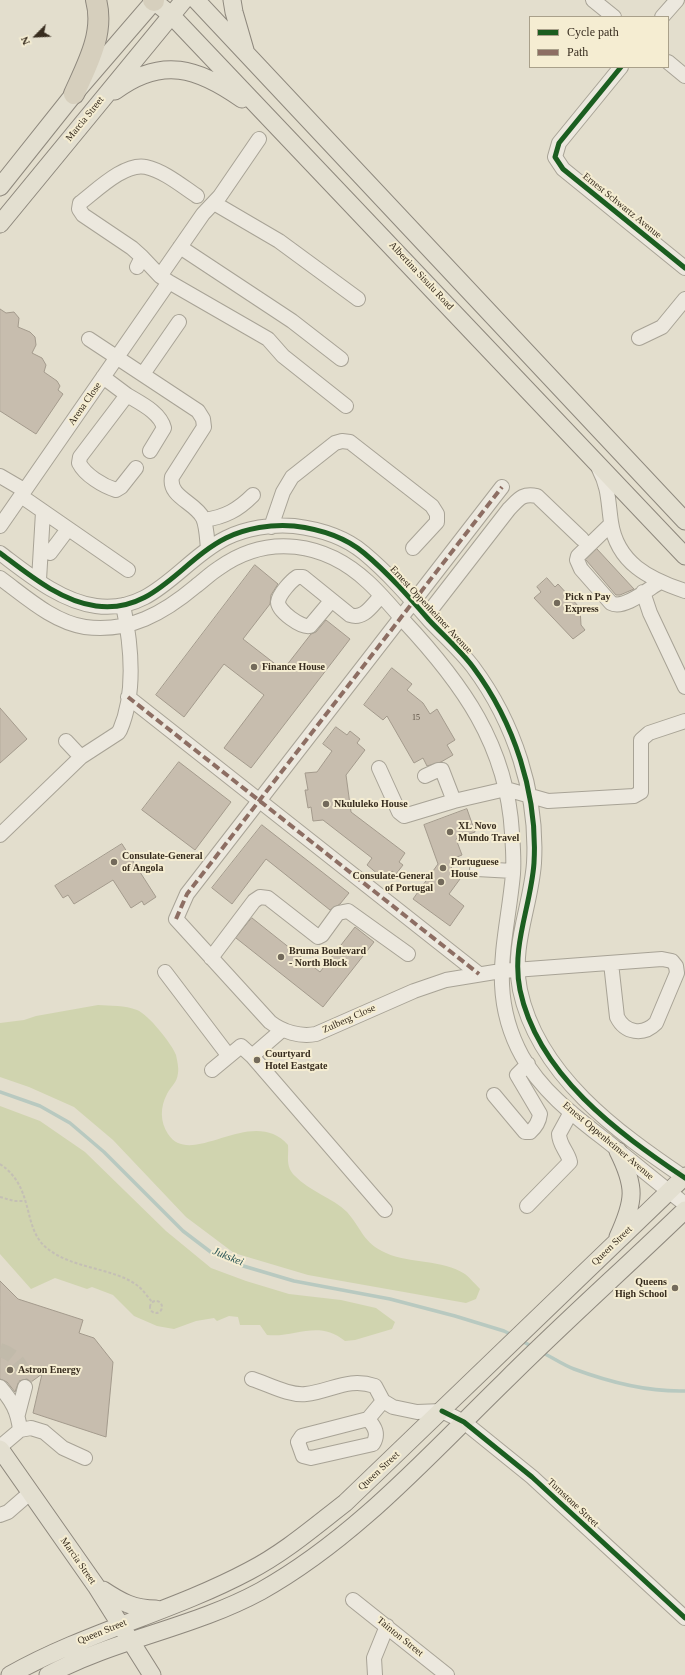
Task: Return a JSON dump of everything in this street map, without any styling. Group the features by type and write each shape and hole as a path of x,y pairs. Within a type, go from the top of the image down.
{"highway":[{"path":"74,94 91,55 98,33 96,0"}],"main road":[{"path":"0,187 74,94 154,0"},
{"name":"Albertina Sisulu Road","path":"154,0 171,15 280,128 685,556"},
{"name":"Marcia Street","path":"0,224 184,0"},
{"path":"196,0 685,521"},
{"path":"232,0 234,12 247,54"},
{"path":"98,103 121,86 142,76 162,70 187,70 199,73 217,82 280,128"},
{"path":"614,1244 628,1213 632,1191 630,1176 618,1151"},
{"name":"Queen Street","path":"10,1675 48,1655 121,1624 201,1594 249,1571 270,1559 345,1503 685,1177"},
{"name":"Queen Street","path":"54,1673 132,1641 233,1605 261,1591 309,1560 367,1514 464,1422 561,1326 685,1210"},
{"name":"Marcia Street","path":"0,1448 96,1586 152,1675"},
{"path":"96,1586 121,1602 131,1606 143,1609 161,1608"}],"street":[{"path":"593,0 613,16"},
{"path":"663,16 677,0"},
{"path":"669,63 685,76"},
{"name":"Ernest Schwartz Avenue","path":"620,68 559,143 555,153 556,161 563,169 685,268"},
{"name":"Arena Close","path":"0,526 117,357 164,279 180,247 203,214 214,203 259,138"},
{"path":"197,196 155,170 136,166 124,170 80,203 79,209 83,215 132,248 140,262 164,279 268,339 283,356 346,406"},
{"path":"214,203 279,241 358,298"},
{"path":"180,247 292,321 341,359"},
{"path":"639,338 662,327 685,299"},
{"path":"143,374 179,322"},
{"path":"89,339 198,411 203,419 204,427 172,477 170,485 174,491 200,513 204,520 208,549"},
{"path":"103,377 156,415 162,422 164,428 150,451"},
{"path":"127,395 80,457 79,463 82,469 108,488 116,490 121,487 136,468"},
{"path":"271,526 283,492 292,476 335,443 342,441 350,442 432,506 437,514 437,522 413,548"},
{"path":"594,459 607,485 611,524 617,544 629,562 640,571 660,582 685,591"},
{"path":"0,476 23,493 43,512 128,570"},
{"path":"258,800 502,487"},
{"path":"426,616 509,509 520,498 527,494 537,496 582,539"},
{"path":"204,520 229,514 241,507 253,495"},
{"path":"39,580 43,512"},
{"path":"611,524 578,556 578,564 614,605 624,604 660,582"},
{"name":"Ernest Oppenheimer Avenue","path":"0,553 68,598 95,606 122,605 140,600 156,592 208,549 234,535 271,526 304,527 324,532 350,543 363,552 413,602 471,665 504,719 520,760 530,797 534,867 521,932 518,970 520,989 531,1023 543,1048 558,1070 574,1089 609,1120 663,1163 685,1177"},
{"path":"50,553 68,529"},
{"name":"Ernest Oppenheimer Avenue","path":"0,578 51,614 71,623 99,627 127,626 152,618 171,607 218,568 230,560 252,551 272,548 304,547 327,554 356,572 401,617 450,674 474,708 495,751 506,789 511,822 513,871 502,945 502,993 506,1017 522,1055 550,1092 571,1112 685,1204"},
{"path":"643,592 650,613 685,687"},
{"path":"331,601 350,615 359,616 381,596"},
{"path":"0,835 81,757 118,733 123,721 128,696 129,655 127,626 122,605"},
{"path":"423,641 437,628"},
{"path":"128,696 479,974"},
{"path":"379,768 402,815 408,815 454,801 506,789 530,797 560,801 637,795 641,792 641,740 649,733 685,721"},
{"path":"66,741 81,757"},
{"path":"425,776 438,770 442,770 454,801"},
{"name":"Zulberg Close","path":"258,800 187,894 176,919 270,1022 282,1030 298,1034 316,1034 434,984 479,974 501,971 662,960 672,961 676,966 677,973 656,1023 650,1029 644,1032 628,1029 621,1025 617,1017 611,964"},
{"path":"477,869 513,871"},
{"path":"211,958 254,901 264,896 315,936 322,935 338,913 346,910 408,954"},
{"path":"165,972 228,1056"},
{"path":"252,1056 282,1030"},
{"path":"212,1070 241,1046 252,1056 385,1210"},
{"path":"494,1096 525,1132 530,1132 533,1130 540,1121 540,1114 517,1075 528,1064"},
{"path":"527,1206 570,1162 568,1154 560,1142 558,1134 571,1112"},
{"path":"252,1379 289,1392 301,1394 361,1382 375,1386 383,1401 393,1407 405,1410 442,1411"},
{"path":"0,1387 13,1402 18,1414 20,1430"},
{"path":"18,1414 25,1387"},
{"path":"368,1419 376,1432 373,1444 310,1458 301,1454 298,1442 302,1436 368,1419 383,1401"},
{"name":"Turnstone Street","path":"442,1411 464,1422 532,1477 685,1618"},
{"path":"0,1448 20,1430 31,1428 44,1432 63,1448 85,1458"},
{"path":"0,1515 8,1512 31,1492"},
{"name":"Tainton Street","path":"353,1600 447,1675"},
{"path":"375,1675 374,1658 387,1626"}],"path":[{"path":"0,1164 18,1181 26,1201 33,1228 40,1242 48,1250 84,1266 122,1278 137,1286 152,1302"},
{"path":"0,1196 14,1201 26,1201"},
{"path":"158,1301 161,1303 162,1307 160,1312 154,1312 151,1309 152,1302 158,1301"}],"green space":[{"path":"98,1005 128,1007 137,1010 147,1017 174,1050 178,1064 178,1071 175,1082 163,1104 162,1119 163,1125 168,1134 178,1143 191,1145 240,1133 257,1131 273,1134 288,1145 288,1161 290,1169 295,1176 307,1186 347,1212 372,1245 386,1253 405,1259 456,1269 471,1279 480,1289 476,1299 466,1303 308,1275 234,1253 186,1217 113,1140 74,1107 29,1087 0,1077 0,1023 24,1020 36,1016"},
{"path":"0,1106 40,1121 85,1152 166,1231 211,1268 246,1281 289,1294 341,1300 376,1308 395,1322 392,1329 355,1340 345,1341 326,1331 316,1330 267,1335 260,1325 240,1325 238,1317 229,1316 217,1321 214,1318 196,1321 174,1329 157,1326 134,1316 113,1295 92,1287 87,1289 55,1278 31,1289 0,1254"}],"building":[{"path":"0,309 6,313 14,312 19,318 18,327 30,332 35,337 36,345 32,353 42,358 46,365 44,372 57,381 60,386 58,390 63,394 36,434 0,411"},
{"path":"597,549 634,589 620,595 616,595 586,560"},
{"name":"Finance House","path":"255,565 278,584 271,595 270,604 243,639 283,670 311,634 316,632 326,620 350,639 251,768 224,748 264,695 224,664 184,717 156,695"},
{"name":"Pick n Pay Express","path":"547,578 555,587 558,584 580,608 581,625 585,630 573,639 534,598 541,592 537,587"},
{"path":"392,668 412,684 407,690 423,703 430,714 437,709 455,740 447,745 453,755 441,762 427,766 423,758 414,763 387,716 383,720 364,705"},
{"path":"0,708 27,739 0,763"},
{"name":"Nkululeko House","path":"336,727 347,735 350,731 360,739 357,743 365,750 346,775 351,812 405,853 399,862 403,865 396,874 392,871 385,880 367,865 372,858 323,820 313,821 311,807 308,808 305,790 308,790 305,773 317,772 332,751 323,744"},
{"path":"179,762 231,802 195,850 142,810"},
{"name":"Portuguese House","path":"467,809 475,832 456,839 462,855 452,859 451,873 460,879 449,894 464,906 450,926 413,899 438,864 424,825"},
{"path":"262,825 349,893 340,904 330,910 266,859 232,904 212,888"},
{"name":"Consulate-General of Angola","path":"122,844 156,897 144,905 142,901 131,908 113,880 74,904 68,895 63,898 55,886"},
{"name":"Bruma Boulevard - North Block","path":"252,918 320,972 355,927 374,942 323,1007 236,938"},
{"path":"0,1281 18,1299 83,1320 79,1333 94,1338 113,1362 106,1437 33,1413 42,1374 31,1382 27,1379 19,1381 15,1392 7,1382 0,1379"}],"waterway":[{"name":"Jukskei","path":"0,1092 40,1106 70,1123 104,1152 183,1231 212,1253 240,1265 294,1281 390,1299 455,1316 504,1331 512,1335"},
{"path":"520,1340 533,1347"},
{"path":"541,1352 587,1374 615,1382 657,1390 685,1391"}],"tunnel":[{"path":"0,1350 16,1359 24,1374 25,1387"}],"marked path":[{"path":"176,919 187,894 502,487"},
{"path":"128,697 479,974"}],"cycle path":[{"path":"620,68 559,143 555,157 563,169 685,268"},
{"path":"0,553 33,578 57,593 70,599 96,606 116,606 134,602 166,584 194,559 226,538 259,528 294,526 313,529 349,542 373,561 398,585 473,667 488,688 500,711 520,760 532,811 534,837 534,863 532,879 522,926 518,958 520,990 529,1021 544,1049 562,1075 584,1099 633,1141 685,1178"},
{"path":"442,1411 464,1422 532,1477 685,1618"}],"place":[{"name":"Pick n Pay Express","path":"557,603"},
{"name":"Finance House","path":"254,667"},
{"name":"Nkululeko House","path":"326,804"},
{"name":"XL Novo Mundo Travel","path":"450,832"},
{"name":"Consulate-General of Angola","path":"114,862"},
{"name":"Portuguese House","path":"443,868"},
{"name":"Consulate-General of Portugal","path":"441,882"},
{"name":"Bruma Boulevard - North Block","path":"281,957"},
{"name":"Courtyard Hotel Eastgate","path":"257,1060"},
{"name":"Queens High School","path":"675,1288"},
{"name":"Astron Energy","path":"10,1370"}]}
